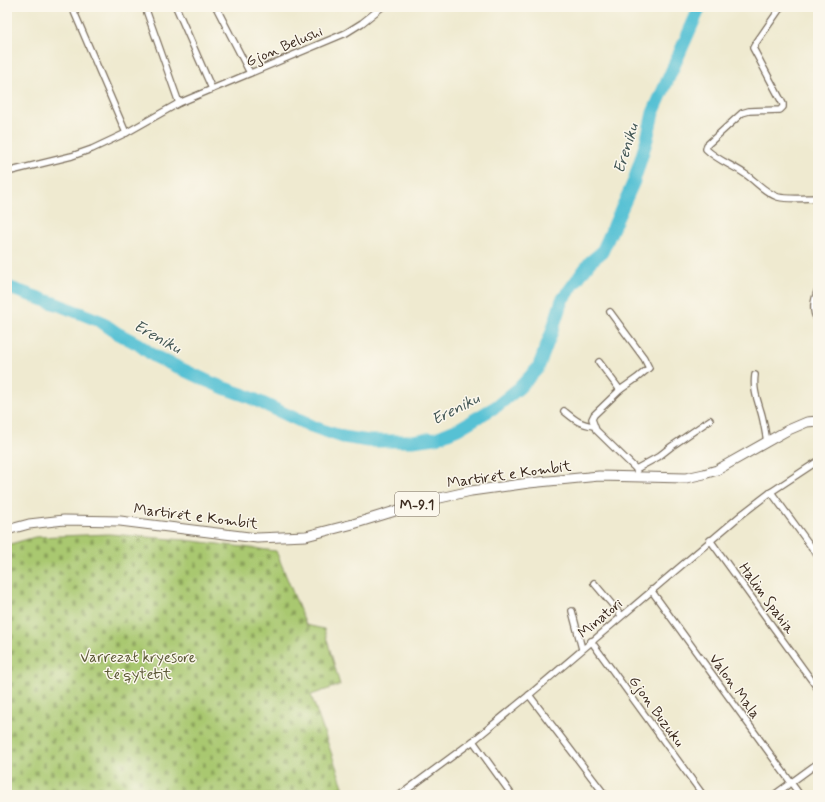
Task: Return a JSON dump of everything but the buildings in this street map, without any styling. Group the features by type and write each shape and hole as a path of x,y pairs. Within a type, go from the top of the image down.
{"main road":[{"name":"Martirët e Kombit","path":"7,530 29,524 64,520 120,521 257,538 306,536 353,524 431,500 471,491 529,483 637,473 686,478 704,474 717,470 786,430 807,422 818,421"}],"street":[{"path":"72,7 126,133"},
{"path":"145,7 180,103"},
{"path":"176,7 212,89"},
{"path":"216,7 250,73"},
{"name":"Gjon Belushi","path":"7,172 72,156 92,149 126,133 180,103 346,33 362,23 382,7"},
{"path":"781,7 754,48 783,104 783,107 780,110 749,111 742,113 707,145 706,149 714,156 730,164 771,194 779,197 818,198"},
{"path":"818,289 814,300 814,315 818,321"},
{"path":"610,312 644,358 649,368 620,390 594,415 592,419 596,430 637,473 672,446 710,420"},
{"path":"599,362 620,390"},
{"path":"755,375 755,393 767,441"},
{"path":"564,411 583,425 594,426"},
{"name":"Minatori","path":"400,795 473,741 710,540 771,492 818,461"},
{"path":"771,492 818,556"},
{"name":"Halim Spahia","path":"710,540 818,689"},
{"path":"594,583 622,615"},
{"name":"Valon Mala","path":"651,590 800,795"},
{"path":"572,611 582,649"},
{"name":"Gjon Buzuku","path":"591,641 703,795"},
{"path":"529,694 605,795"},
{"path":"473,741 512,795"},
{"path":"774,795 818,763"}],"green space":[{"name":"Varrezat kryesore të qytetit","path":"109,534 185,540 276,551 306,625 324,629 340,685 311,695 346,795 7,795 7,545 35,537"}],"waterway":[{"name":"Ereniku","path":"7,287 100,321 117,333 138,344 154,356 205,380 247,396 325,431 343,437 369,441 412,441 436,438 458,429 497,406 519,388 538,368 562,300 590,262 602,252 634,181 647,139 653,113 700,7"}]}
